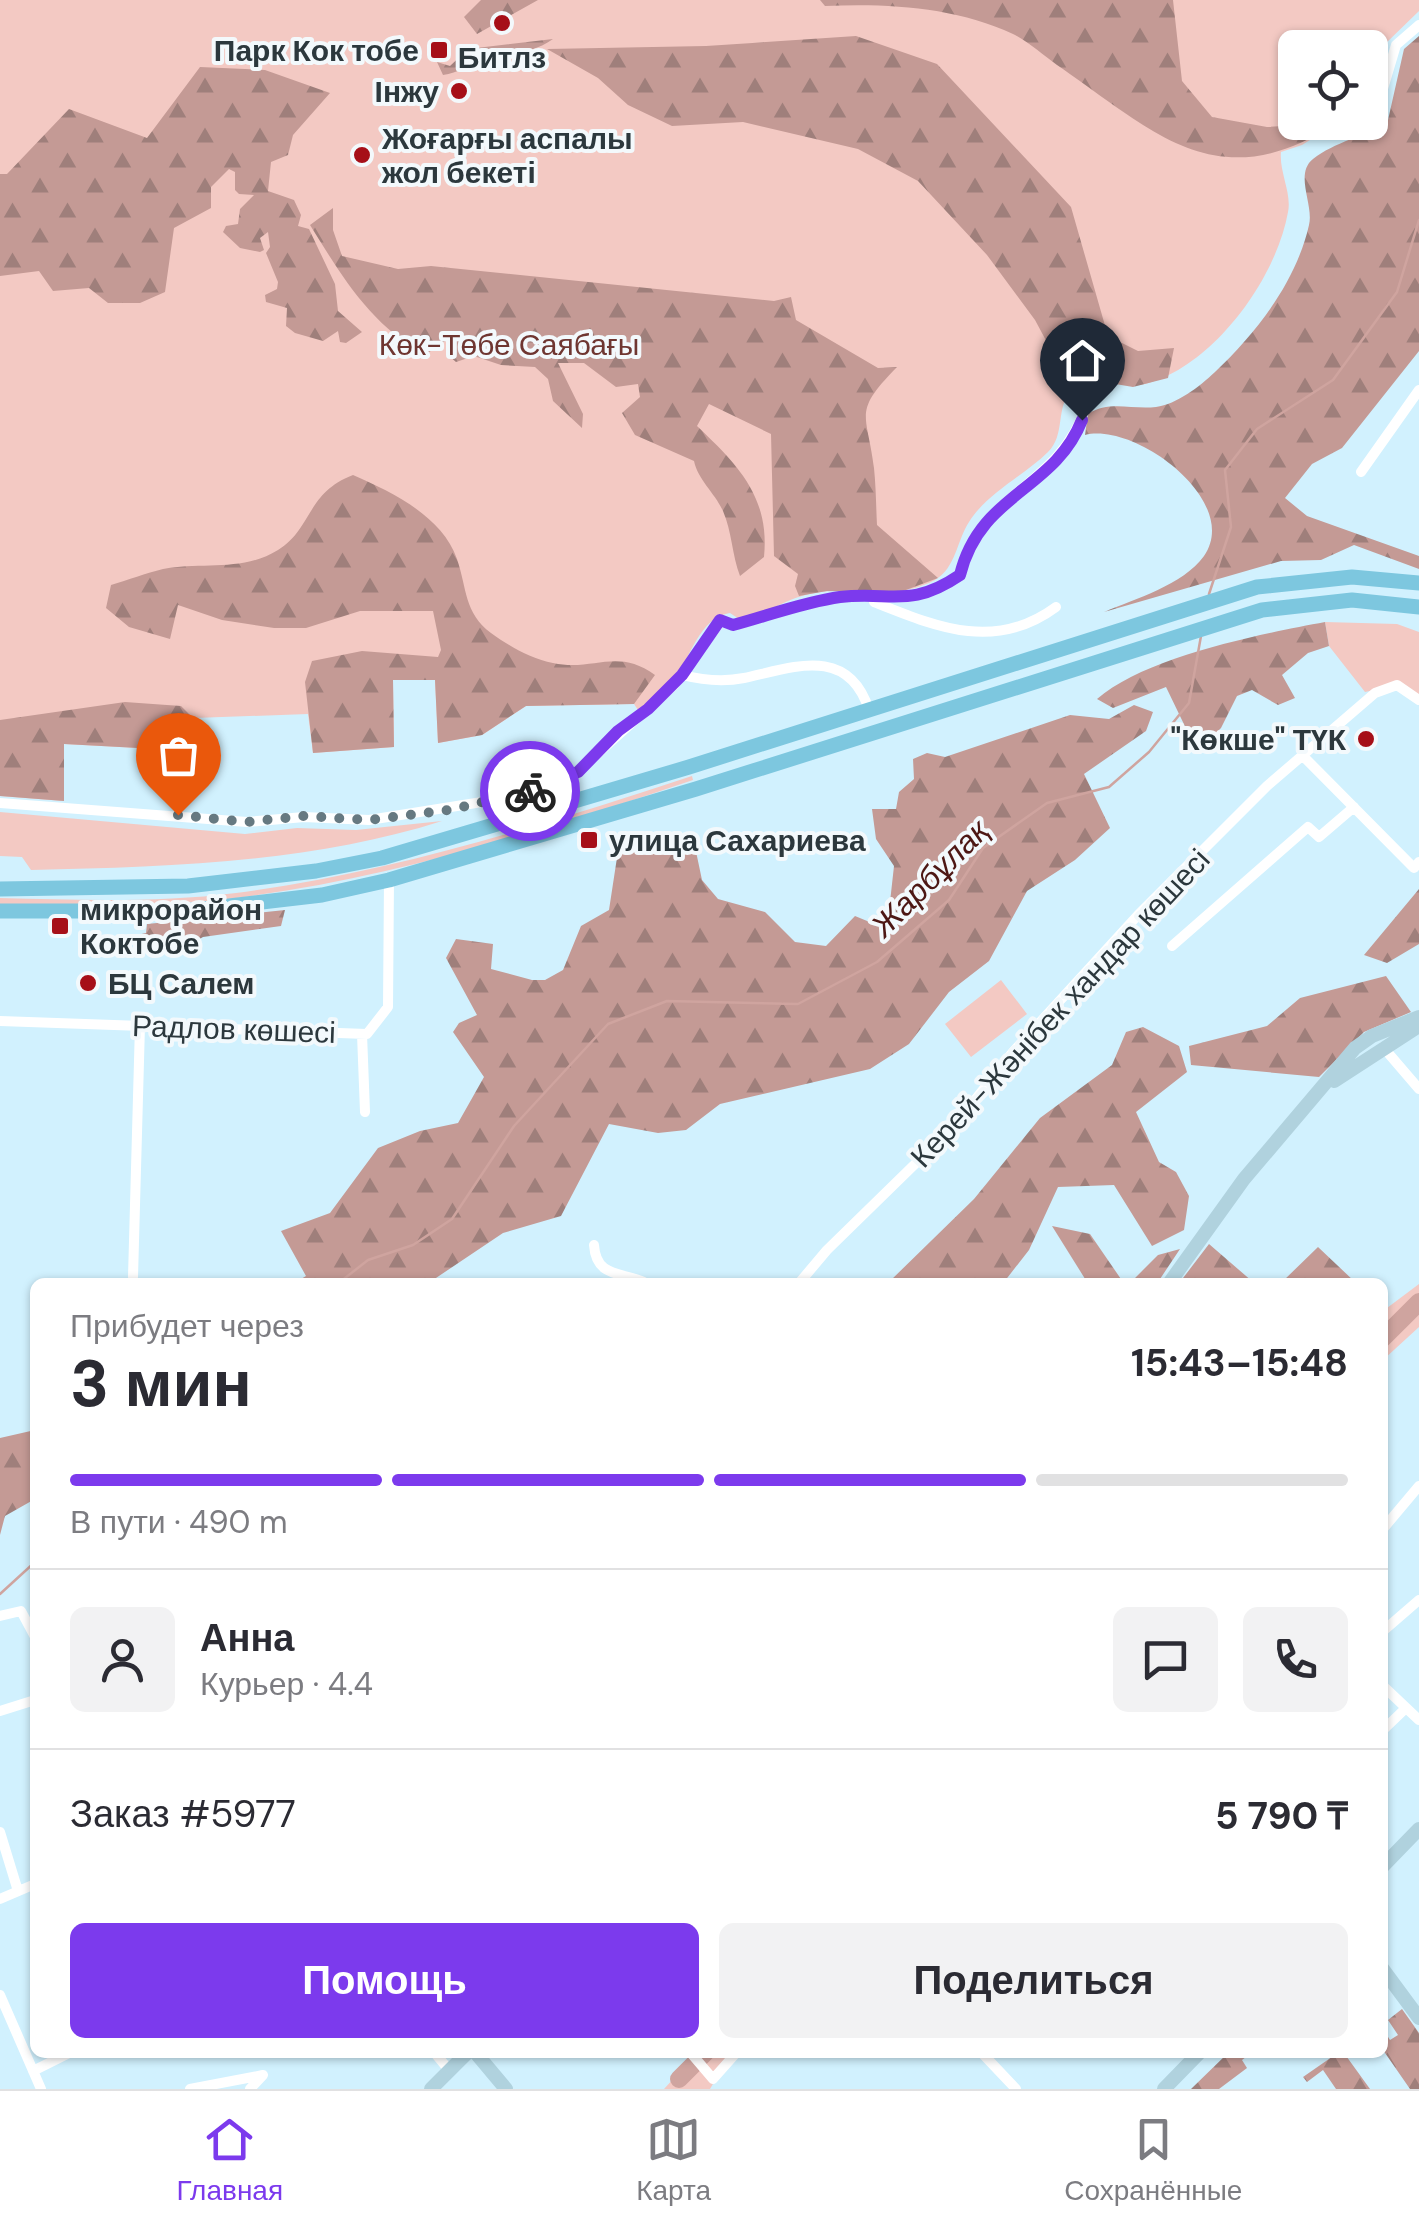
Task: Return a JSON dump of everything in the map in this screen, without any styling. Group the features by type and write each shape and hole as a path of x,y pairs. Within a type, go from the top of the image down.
{"main road":[{"path":"0,889 188,886 382,858 869,710 1222,596 1322,578 1419,584"},
{"path":"0,912 186,910 322,895 389,880 749,772 1262,610 1324,601 1419,607"}],"street":[{"path":"1388,70 1396,45 1419,26"},
{"path":"1360,472 1419,390"},
{"path":"866,599 926,594 960,575 968,544 994,510 1017,496 1063,455 1086,407"},
{"path":"0,803 247,822 304,816 369,820 449,810 502,800 578,772 682,675 720,620 733,625 842,596 866,599 973,635 1012,630 1037,621 1056,607"},
{"path":"682,675 729,680 814,663 854,682 869,710"},
{"name":"Керей-Жәнібек хандар көшесі","path":"803,1278 956,1124 1012,1053 1138,916 1302,756 1386,687 1398,685 1419,700"},
{"path":"1302,756 1414,868 1419,862"},
{"path":"1172,946 1308,828 1319,837 1354,808"},
{"name":"Радлов көшесі","path":"0,1021 362,1034 388,1007 389,880"},
{"path":"1173,1278 1244,1179 1355,1048 1372,1036 1419,1018"},
{"path":"134,1277 140,1025"},
{"path":"1314,1098 1382,1047 1419,1026"},
{"path":"362,1034 365,1112"},
{"path":"1382,1047 1419,1089"},
{"path":"594,1245 595,1258 607,1272 629,1278"},
{"path":"1388,1523 1419,1486"},
{"path":"1388,1627 1419,1600"},
{"path":"0,1616 21,1611 30,1628"},
{"path":"1388,1691 1419,1720"},
{"path":"0,1711 30,1702"},
{"path":"1388,1725 1406,1708"},
{"path":"1388,1861 1419,1829"},
{"path":"0,1832 18,1891"},
{"path":"0,1900 30,1886"},
{"path":"1388,1976 1419,2018"},
{"path":"0,1995 41,2089"},
{"path":"33,2071 60,2058"},
{"path":"439,2058 448,2070"},
{"path":"430,2089 464,2058"},
{"path":"478,2058 506,2089"},
{"path":"694,2058 713,2079 731,2058"},
{"path":"987,2058 1016,2089"},
{"path":"1164,2089 1194,2058"},
{"path":"190,2089 262,2076 250,2089"}],"green space":[{"name":"Көк-Төбе Саябағы","path":"0,0 1419,0 1419,11 1388,41 1388,30 1278,30 1278,140 1310,140 1281,152 1288,212 1270,265 1255,292 1217,340 1170,375 1136,385 1089,382 1072,390 1064,404 1054,445 977,512 947,568 935,580 903,590 819,592 748,617 739,619 730,613 719,616 703,630 675,678 638,710 634,704 526,706 482,735 438,743 435,680 393,680 394,747 313,753 308,714 194,718 194,751 64,744 64,801 0,796"},
{"path":"481,0 538,0 477,34 464,17"},
{"path":"820,0 1173,0 1182,81 1212,117 1278,126 1278,140 1305,140 1257,156 1222,156 1189,148 1157,134 1025,41 991,25 921,9 825,6"},
{"path":"856,36 937,64 1071,207 1108,336 1138,351 1174,348 1168,378 1133,387 1074,377 1057,361 1035,320 987,255 918,181 858,149 743,122 672,126 628,105 598,78 547,49 706,46"},
{"path":"1419,36 1419,351 1342,448 1312,464 1285,498 1307,516 1419,556 1419,569 1354,545 1321,560 1281,561 1104,612 1184,575 1204,556 1212,534 1208,512 1196,490 1178,470 1130,441 1106,434 1085,435 1088,414 1104,407 1156,407 1172,402 1209,378 1246,340 1285,286 1303,246 1310,217 1305,181 1308,165 1321,153 1349,140 1388,140 1388,120 1404,49"},
{"path":"553,39 536,48 443,75 437,62 450,66 468,49"},
{"path":"200,67 265,70 330,93 293,135 288,155 271,162 268,191 294,200 301,215 298,226 309,229 335,284 338,311 362,332 346,343 340,342 338,331 323,341 295,333 286,326 287,308 266,302 265,295 277,289 278,282 266,253 270,247 268,232 260,238 264,250 260,252 240,248 223,232 226,226 238,224 240,209 254,195 235,190 235,172 229,169 211,187 211,208 174,228 165,292 140,303 108,303 89,288 53,291 39,271 0,276 0,174 7,174 69,109 147,138"},
{"path":"333,208 333,230 342,256 398,269 431,266 774,301 791,297 796,320 878,368 897,367 873,394 866,414 877,525 938,578 898,593 827,591 799,596 795,586 798,574 774,556 771,434 709,404 697,426 738,469 762,517 764,557 740,576 723,511 694,461 635,435 622,413 640,397 638,384 616,387 584,363 558,363 583,414 582,428 553,401 548,379 535,367 501,365 474,356 456,362 448,355 448,339 425,355 373,314 322,245 310,225"},
{"path":"353,475 414,507 440,530 457,559 471,608 482,625 498,638 545,661 580,665 617,661 655,675 634,704 526,706 482,735 438,743 435,680 393,680 394,747 313,753 305,682 312,661 362,651 438,657 441,650 433,611 360,611 306,628 274,628 222,620 178,605 170,639 129,627 106,608 111,585 163,569 251,561 278,550 298,532 326,491"},
{"path":"1325,622 1397,624 1419,632 1419,700 1397,685 1365,692 1329,646"},
{"path":"1325,622 1329,646 1308,653 1282,675 1295,698 1278,705 1252,690 1237,696 1221,728 1204,745 1194,745 1166,687 1113,708 1097,699 1118,684 1173,659"},
{"path":"125,702 181,706 193,718 194,751 64,744 64,801 0,796 0,720"},
{"path":"1134,705 1153,712 1146,731 1084,774 1110,828 1075,860 1027,891 989,961 949,992 909,1044 870,1069 720,1104 686,1130 658,1133 609,1124 561,1216 503,1233 436,1278 303,1278 306,1276 281,1231 330,1213 378,1148 420,1131 458,1123 484,1077 453,1032 459,1023 477,1015 446,958 456,939 493,944 491,969 545,980 563,970 581,926 609,910 618,851 694,842 702,880 718,899 765,912 795,942 826,946 855,916 872,923 889,911 894,866 876,839 872,809 896,809 899,792 914,779 913,759 927,753 945,757 1070,715 1109,719"},
{"path":"692,776 693,780 524,834 410,865 295,889 177,903 0,904 0,898 177,898 294,884 466,845"},
{"path":"0,812 245,834 297,828 356,830 442,821 392,835 290,854 186,864 31,870 22,857 0,856"},
{"path":"1419,889 1419,944 1387,963 1364,955"},
{"path":"285,910 281,926 203,937 183,949 139,947 137,935 146,933 147,924"},
{"path":"1386,976 1411,1012 1364,1032 1319,1077 1191,1065 1189,1046 1267,1026 1300,998"},
{"path":"1001,980 1027,1014 971,1057 945,1024"},
{"path":"1143,1027 1179,1046 1187,1072 1136,1112 1159,1162 1176,1172 1189,1196 1184,1230 1152,1246 1114,1185 1058,1187 1029,1250 1007,1278 893,1278 974,1199 1040,1118 1112,1065 1126,1032"},
{"path":"1052,1226 1090,1234 1120,1278 1084,1278"},
{"path":"1209,1244 1248,1278 1183,1278"},
{"path":"1318,1247 1351,1278 1286,1278"},
{"path":"1180,1249 1161,1278 1135,1278 1158,1255"},
{"path":"1419,1284 1419,1327 1388,1355 1388,1307"},
{"path":"30,1431 30,1502 5,1516 0,1535 0,1438"},
{"path":"1402,2009 1419,2033 1419,2089 1410,2089 1388,2057 1388,2037 1390,2040 1398,2035 1388,2020"},
{"path":"692,2058 728,2058 710,2089 664,2089"},
{"path":"1223,2058 1245,2058 1242,2060 1247,2068 1219,2089 1191,2089"},
{"path":"1330,2058 1348,2058 1370,2089 1336,2089 1323,2070 1307,2082 1303,2077"}],"waterway":[{"name":"Жарбұлақ","path":"1209,594 1231,527 1225,470 1257,429 1333,380 1397,292 1419,220"},
{"name":"Жарбұлақ","path":"345,1278 368,1260 413,1245 452,1219 514,1126 608,1024 667,1001 798,1004 877,962 949,900 983,848 1047,803 1109,787 1149,752 1189,703 1201,636"},
{"path":"1388,1333 1419,1302"},
{"name":"Жарбұлақ","path":"0,1594 30,1567"},
{"path":"679,2079 700,2058"}],"way so far":[{"path":"178,815 247,822 304,816 369,820 449,810 530,791"}],"place":[{"name":"Битлз","path":"502,23"},
{"name":"Парк Кок тобе","path":"439,50"},
{"name":"Інжу","path":"459,91"},
{"name":"Жоғарғы аспалы жол бекеті","path":"362,155"},
{"name":"\"Көкше\" ТҮК","path":"1366,739"},
{"name":"улица Сахариева","path":"589,840"},
{"name":"микрорайон Коктобе","path":"60,926"},
{"name":"БЦ Салем","path":"88,983"}],"route":[{"path":"530,791 578,772 601,746 674,685 720,620 733,625 842,596 906,598 947,584 960,575 968,544 981,524 1063,455 1082,420"}]}
